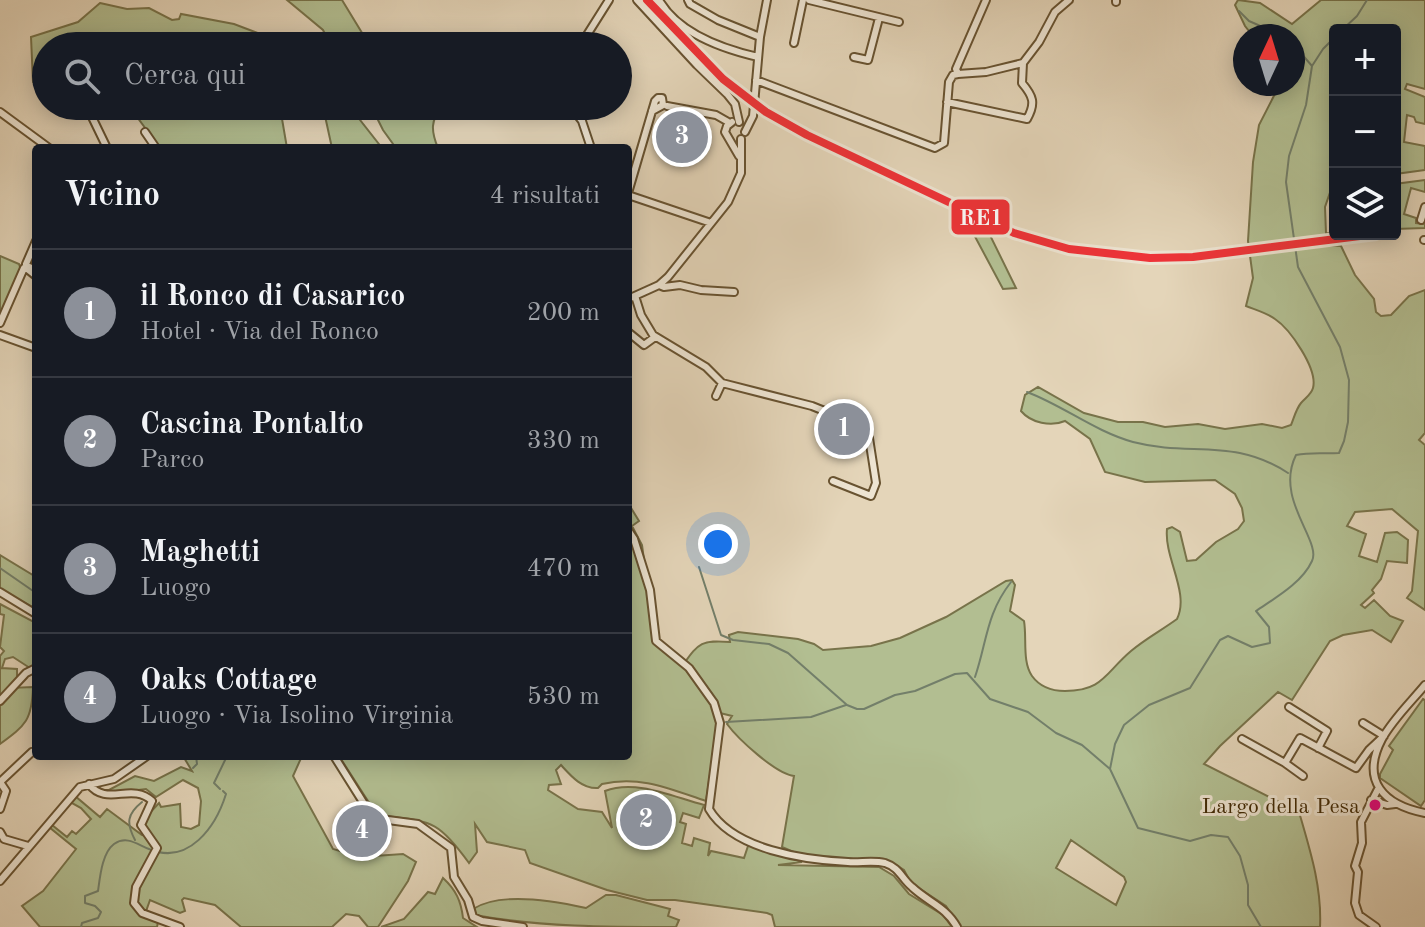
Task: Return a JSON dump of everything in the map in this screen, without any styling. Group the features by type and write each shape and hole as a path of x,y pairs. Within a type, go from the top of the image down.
{"street":[{"path":"589,32 609,0"},
{"path":"637,0 732,100 733,124 729,139 740,159"},
{"path":"659,0 681,24 729,51 758,57"},
{"path":"688,0 718,20 760,37"},
{"path":"767,0 760,37 754,108 743,136 739,180 728,202 677,267 659,285 632,298 655,337 706,367 722,383 812,406 842,418"},
{"path":"794,43 803,0"},
{"path":"809,0 899,22"},
{"path":"756,80 935,148 944,143 950,78 957,72 986,0"},
{"path":"947,102 1027,119 1033,95 1022,83 1023,63 1055,12 1069,0"},
{"path":"868,60 879,18"},
{"path":"854,57 880,62"},
{"path":"957,72 986,72 1023,63"},
{"path":"667,106 719,116 733,124 743,136"},
{"path":"733,124 754,108"},
{"path":"632,180 652,111"},
{"path":"0,112 44,144"},
{"path":"93,120 105,144"},
{"path":"581,120 590,144"},
{"path":"145,132 153,144"},
{"path":"729,139 734,141 743,136"},
{"path":"632,195 711,223"},
{"path":"1421,220 1425,207"},
{"path":"0,323 32,251"},
{"path":"26,266 32,268"},
{"path":"26,266 32,272"},
{"path":"659,285 734,292"},
{"path":"0,335 32,347"},
{"path":"632,335 644,345 655,337"},
{"path":"716,396 722,383"},
{"path":"833,481 871,496 876,483 869,438"},
{"path":"632,536 650,590 656,641 689,668 718,711 720,723 709,809 714,817 733,836 803,859 887,864 903,874 911,887 950,914 957,927"},
{"path":"0,592 32,612"},
{"path":"0,701 32,670"},
{"path":"1285,763 1300,738 1356,768 1425,685"},
{"path":"1289,707 1327,731 1318,748"},
{"path":"1363,723 1384,736"},
{"path":"1384,736 1378,748 1375,774 1378,789 1389,807"},
{"path":"1242,739 1303,776"},
{"path":"1369,750 1378,748"},
{"path":"0,809 6,791 0,782 32,752"},
{"path":"0,881 80,787 114,779 141,760"},
{"path":"337,760 373,818 418,824 451,848 454,877 468,900 473,917 496,925 523,927"},
{"path":"89,784 95,792 104,796 133,792 148,796 151,805 141,825 156,849 136,887 134,903 142,913 180,927"},
{"path":"1376,927 1359,915 1355,889 1358,872 1355,866 1362,843 1361,822 1378,789"},
{"path":"1371,800 1389,807 1425,813"},
{"path":"0,832 4,839 28,846"}],"green space":[{"path":"287,0 342,0 361,32 323,30"},
{"path":"1238,0 1260,3 1292,24 1244,24 1235,5"},
{"path":"1321,0 1425,0 1425,89 1407,84 1405,89 1425,97 1425,124 1407,115 1404,142 1425,146 1425,170 1401,173 1401,24 1329,24 1329,195 1325,207 1326,233 1329,236 1326,236 1325,245 1341,246 1381,316 1391,315 1409,296 1425,290 1425,433 1419,440 1425,445 1425,610 1407,598 1412,591 1418,531 1392,509 1355,512 1347,526 1366,534 1359,556 1377,562 1385,533 1397,532 1408,540 1407,563 1387,561 1381,579 1372,590 1374,593 1361,605 1365,608 1374,600 1390,616 1403,621 1391,642 1372,630 1343,635 1330,641 1292,700 1278,692 1204,764 1299,812 1317,883 1320,927 960,927 946,906 911,883 904,870 891,862 803,856 782,847 794,776 768,763 740,738 727,724 732,716 716,712 717,728 706,801 642,782 616,782 592,788 577,781 561,765 556,770 561,784 549,785 548,790 578,809 602,812 612,828 605,791 617,788 654,790 704,805 699,818 683,813 680,822 686,824 682,843 692,846 694,838 710,843 708,856 711,851 744,858 749,843 802,862 778,865 879,867 894,876 909,894 943,915 952,927 775,927 772,915 767,913 675,900 647,900 607,890 530,863 525,850 487,842 475,824 477,852 469,863 448,837 430,824 377,815 342,760 632,760 632,526 642,545 653,642 683,665 702,644 730,642 729,635 738,632 798,639 823,650 871,646 900,638 946,617 1012,580 1015,585 1010,611 1024,621 1026,657 1032,676 1051,689 1065,691 1096,684 1136,647 1177,619 1179,587 1169,552 1167,529 1172,527 1180,532 1187,561 1196,560 1216,542 1238,529 1244,521 1242,508 1235,494 1215,480 1145,482 1105,472 1090,439 1065,421 1042,423 1021,411 1025,395 1038,387 1084,413 1118,422 1143,422 1165,427 1198,424 1225,429 1262,424 1282,428 1291,425 1299,405 1313,388 1307,360 1281,324 1265,313 1246,306 1253,278 1248,241 1253,162 1259,125 1274,96 1305,96 1305,24 1292,24","holes":["1071,840 1124,877 1126,882 1116,905 1056,868"]},
{"path":"100,3 127,9 149,8 172,20 179,19 181,14 234,24 255,32 47,32 78,22"},
{"path":"139,120 282,120 286,144 157,144"},
{"path":"326,120 360,120 379,144 331,144"},
{"path":"378,120 435,120 437,144 393,144"},
{"path":"1425,180 1425,192 1411,188 1404,214 1416,218 1416,223 1425,224 1425,228 1401,229 1401,183"},
{"path":"964,216 984,223 1016,288 1003,289"},
{"path":"0,256 19,264 21,270 0,318"},
{"path":"632,510 639,521 632,526"},
{"path":"0,555 32,575 32,607 0,589"},
{"path":"0,604 32,621 32,669 13,657 5,659 2,668 17,669 17,678 10,688 32,687 32,698 26,721 0,744 0,656 4,651 0,647 4,615 0,614"},
{"path":"1423,699 1425,800 1421,806 1380,778 1380,774 1393,750 1389,746"},
{"path":"185,760 300,760 293,776 333,849 360,857 403,854 416,862 408,881 378,927 368,927 359,916 346,914 332,927 241,927 215,905 184,898 185,911 180,913 150,900 144,917 158,922 157,927 40,927 22,906 43,891 76,849 49,827 52,825 67,837 72,831 76,834 91,819 70,802 75,796 100,817 107,809 142,835 149,836 144,819 159,803 161,807 180,804 181,827 191,829 199,825 201,801 198,788 183,780 156,797 146,789 105,794 101,790 109,790 135,776 154,781 181,767 192,771"},
{"path":"443,878 457,896 463,918 477,927 381,927 404,919 428,892 435,894"},
{"path":"606,895 670,909 668,916 679,920 676,927 575,926 475,915 473,909 498,900 513,899 544,900 586,908"}],"waterway":[{"path":"1348,24 1367,0"},
{"path":"1239,11 1256,24"},
{"path":"1110,769 1115,744 1124,725 1149,705 1190,688 1220,640 1228,636 1252,647 1270,643 1269,627 1256,611 1295,583 1312,561 1311,542 1294,503 1291,471 1296,455 1339,453 1348,422 1349,380 1340,347 1298,267 1286,182 1289,156 1306,105 1312,66 1329,43"},
{"path":"1305,58 1312,66"},
{"path":"1027,392 1105,432 1133,442 1230,451 1268,462 1288,473"},
{"path":"699,567 721,635 733,640 769,644 788,653 847,705 864,709 955,674 967,673 990,699 1028,712 1056,733 1082,745 1110,769 1138,828 1190,841 1211,835 1228,837 1240,856 1248,885 1248,905 1261,927"},
{"path":"0,568 32,590"},
{"path":"975,677 992,617 1011,582"},
{"path":"726,722 811,717 846,705"},
{"path":"193,768 196,760"},
{"path":"220,789 214,783 225,760"},
{"path":"81,927 82,923 98,918 101,912 85,903 85,896 98,891 104,859 114,844 128,841 163,853 188,848 208,830 226,794 223,791"},
{"path":"135,840 130,819 142,802"}],"transit line":[{"name":"RE1","path":"647,0 723,79 766,112 807,135 1014,233 1069,249 1150,258 1193,257 1329,240"}],"place":[{"name":"Maghetti","path":"682,137"},
{"name":"il Ronco di Casarico","path":"844,429"},
{"name":"Largo della Pesa","path":"1375,805"},
{"name":"Cascina Pontalto","path":"646,820"},
{"name":"Oaks Cottage","path":"362,831"}]}
